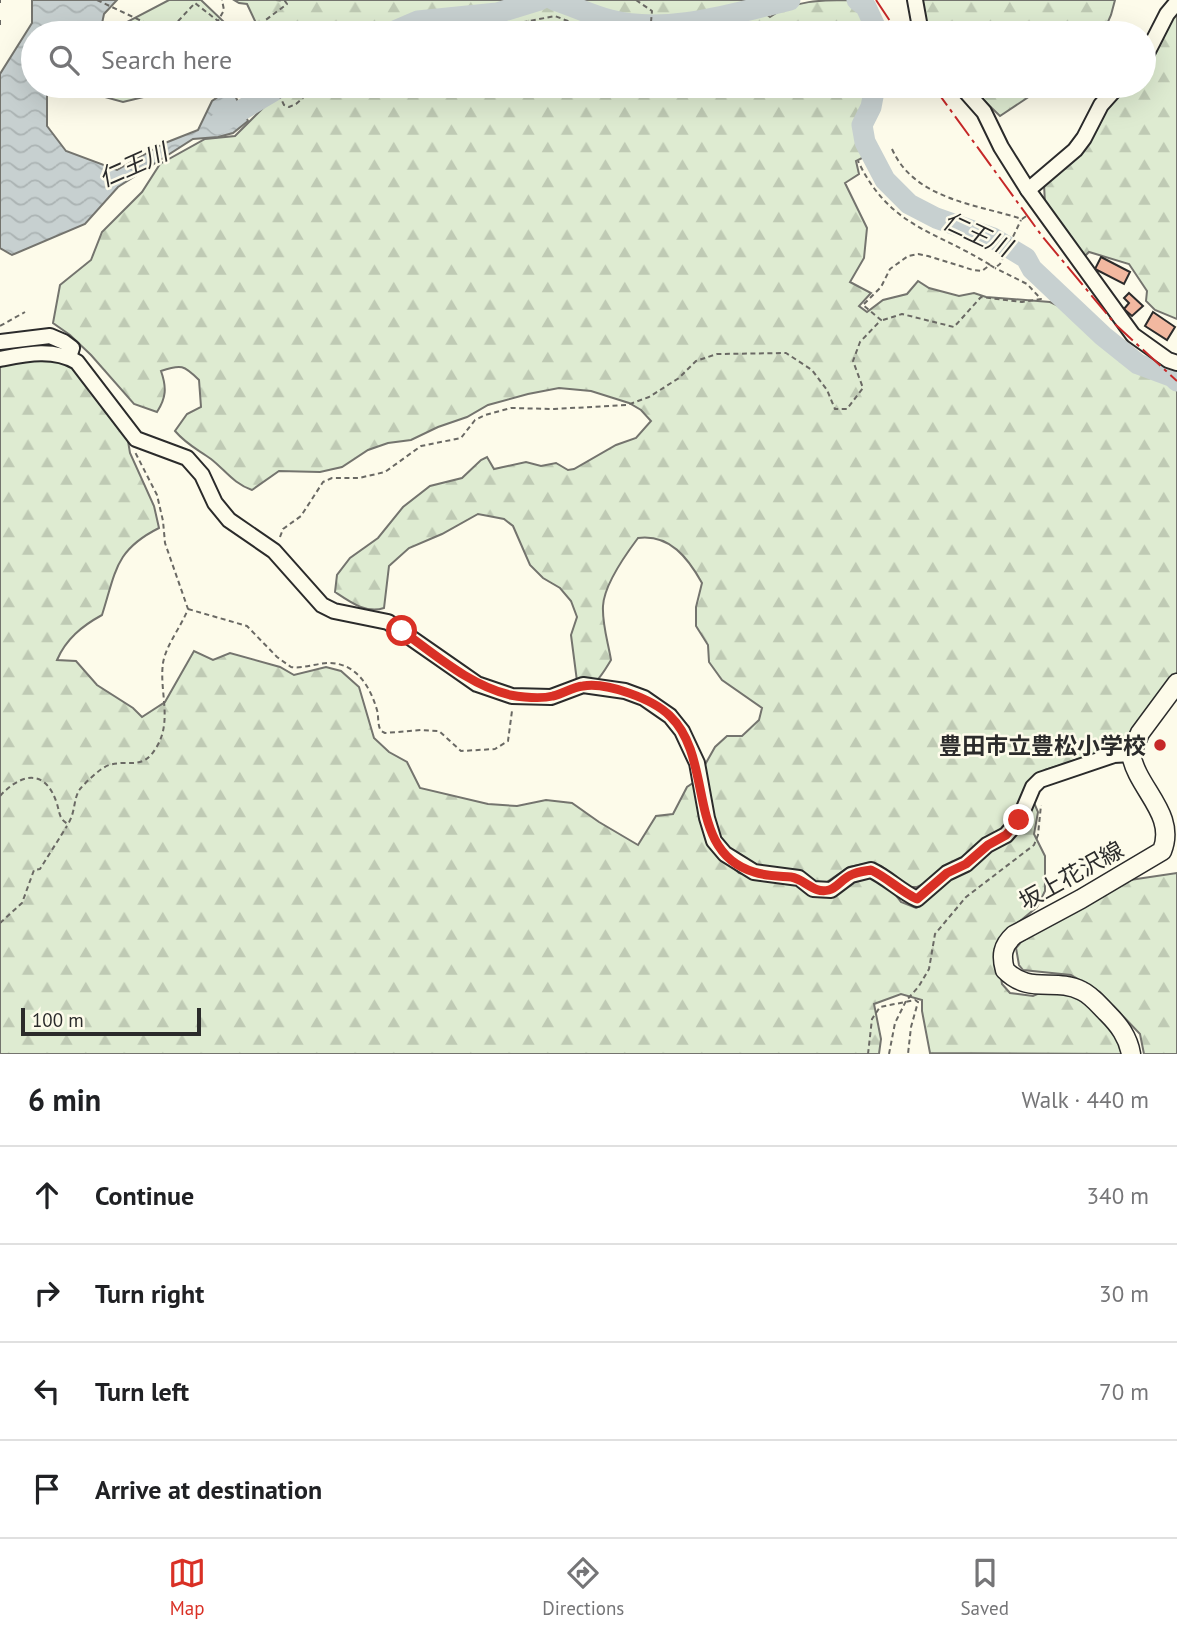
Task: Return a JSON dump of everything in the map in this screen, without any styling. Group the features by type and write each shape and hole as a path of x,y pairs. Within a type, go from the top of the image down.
{"main road":[{"path":"1131,754 1140,733 1177,683"},
{"name":"坂上花沢線","path":"1131,754 1138,775 1166,821 1166,842 1161,851 1014,935 1004,947 1002,959 1005,970 1023,983 1058,985 1082,990 1114,1020 1128,1040 1131,1054"}],"street":[{"path":"915,0 919,21"},
{"path":"1156,36 1167,14 1177,2"},
{"path":"972,98 984,112 1001,147 1028,190 1133,335 1168,360 1177,363"},
{"path":"1028,190 1084,138 1107,98"},
{"path":"0,342 57,337 72,348 69,357"},
{"path":"0,359 43,353 69,357 80,366 136,439 187,458 202,475 215,503 229,520 274,551 322,605 334,611 388,622 477,684 512,695 551,697 583,685 625,691 644,698 670,716 682,731 696,763 714,841 725,855 754,872 799,878 813,890 831,890 851,875 871,870 917,899 947,873 966,864 988,845 1006,835 1019,820 1033,787 1040,779 1114,755 1131,754"},
{"path":"1152,716 1177,700"}],"path":[{"path":"97,0 143,21"},
{"path":"178,21 195,3 218,21 224,10 222,0"},
{"path":"264,21 287,4 285,1 276,0"},
{"path":"636,0 652,11 652,21"},
{"path":"529,21 555,16 568,21"},
{"path":"0,20 0,27"},
{"path":"281,98 284,105 289,107 303,98"},
{"path":"892,149 902,167 924,187 1022,219"},
{"path":"274,551 283,529 301,516 323,482 332,478 359,478 385,472 421,446 461,438 475,421 485,415 510,408 554,409 627,405 649,397 679,378 696,361 717,354 786,353 812,370 827,390 835,409 847,409 863,388 853,361 860,342 880,320 902,314 954,327 981,297 1022,302 1041,299 1027,284 904,219 880,197 858,161"},
{"path":"995,268 1002,261 1022,219 1041,207"},
{"path":"880,320 863,305 881,287 890,269 908,256 928,256 982,271 990,265"},
{"path":"0,326 25,312"},
{"path":"0,923 22,903 34,870 40,869 75,812 74,805 80,788 110,765 142,762 148,758 157,747 166,719 163,664 188,609 165,543 157,495 133,449 133,435"},
{"path":"188,609 247,626 277,657 291,667 334,663 353,669 363,681 376,706 378,725 385,733 439,731 461,751 495,749 508,741 512,695"},
{"path":"0,796 13,782 28,776 38,779 51,790 61,818 68,824"},
{"path":"889,1054 894,1023 906,1001 927,976 932,940 966,897 1034,845 1038,835 1041,802"},
{"path":"868,1054 875,1013 880,1007 906,1001 918,1002 911,1027 908,1054"}],"green space":[{"path":"169,0 201,0 223,21 129,21"},
{"path":"234,0 749,0 770,17 798,4 850,0 867,21 255,21 247,4"},
{"path":"919,0 1115,0 1108,21 922,21"},
{"path":"1177,8 1177,319 1155,310 1146,301 1147,291 1129,264 1089,252 1077,264 1045,204 1044,184 1114,98 1156,98 1156,44"},
{"path":"108,98 140,98 123,102"},
{"path":"278,98 869,98 860,127 868,155 856,161 859,174 845,183 867,228 864,258 850,282 871,293 859,306 867,312 883,300 907,294 918,281 929,288 959,296 974,293 986,297 1050,302 1074,313 1102,341 1140,371 1168,382 1177,391 1177,675 1124,745 1045,770 1035,779 1013,824 964,860 936,873 926,883 917,887 910,887 881,866 869,863 849,867 821,886 744,863 717,836 702,770 715,747 727,736 742,736 759,720 762,708 722,680 709,662 708,645 696,626 696,607 702,583 691,565 669,544 660,540 638,538 616,570 603,606 611,660 598,679 589,686 578,689 571,635 577,617 571,601 560,588 543,578 530,565 513,526 504,519 478,514 409,548 389,566 384,608 365,608 335,592 337,575 350,558 378,538 403,507 430,486 462,478 487,457 494,469 526,462 541,466 556,463 568,470 574,469 616,445 636,438 651,421 641,410 629,403 591,391 559,388 528,394 488,405 467,417 411,440 388,443 368,450 342,467 320,472 279,471 252,490 235,480 175,431 187,414 201,407 199,380 190,371 173,367 161,371 165,393 157,412 134,404 91,355 53,323 60,285 91,260 102,232 142,192 160,164 205,139 235,136 267,104"},
{"path":"981,98 1027,98 1000,116"},
{"path":"23,351 66,363 81,373 127,435 130,453 154,506 159,528 144,536 125,554 119,563 102,615 75,634 57,660 76,661 97,685 133,708 142,717 165,702 194,651 213,660 230,653 280,667 294,675 326,667 341,671 359,687 374,738 389,752 407,762 420,788 488,804 517,806 546,800 572,803 638,845 656,816 673,814 687,787 696,781 723,858 739,873 796,883 815,897 829,897 861,872 888,885 901,902 916,908 954,873 977,864 1032,798 1038,812 1034,834 1045,856 1045,891 1037,907 1003,940 998,959 1002,984 1010,993 1033,996 1042,992 1068,993 1082,997 1107,1019 1125,1054 930,1053 922,1000 901,994 874,1004 881,1039 879,1054 0,1054 0,359"},
{"path":"1177,873 1177,1054 1144,1054 1140,1034 1100,992 1071,975 1023,970 1019,965 1016,948 1021,942 1130,880"}],"water":[{"path":"32,0 117,0 104,14 103,21 32,21"},
{"path":"21,41 21,98 47,98 47,126 66,151 117,170 165,143 198,130 212,101 216,98 236,98 248,121 233,133 193,139 118,187 85,224 12,255 0,248 0,74"}],"building":[{"path":"1101,257 1130,272 1124,284 1095,269"},
{"path":"1129,293 1143,306 1132,316 1124,309 1129,303 1124,298"},
{"path":"1153,312 1175,327 1167,340 1145,326"}],"waterway":[{"name":"仁王川","path":"418,21 497,13 540,0"},
{"name":"仁王川","path":"554,0 616,21"},
{"name":"仁王川","path":"695,21 790,0"},
{"name":"仁王川","path":"857,0 866,7 872,21"},
{"name":"仁王川","path":"218,124 262,98"},
{"name":"仁王川","path":"873,98 862,125 865,142 885,180 909,204 936,218 993,238 1026,258 1032,269 1103,336 1138,364 1177,381"}],"power":[{"path":"876,0 890,21"},
{"path":"942,98 1042,236 1116,325 1177,381"}],"place":[{"name":"豊田市立豊松小学校","path":"1160,745"}],"route":[{"path":"402,631 477,684 512,695 551,697 583,685 625,691 644,698 670,716 682,731 696,763 714,841 725,855 754,872 799,878 813,890 831,890 851,875 871,870 917,899 947,873 966,864 988,845 1006,835 1019,820"}]}
